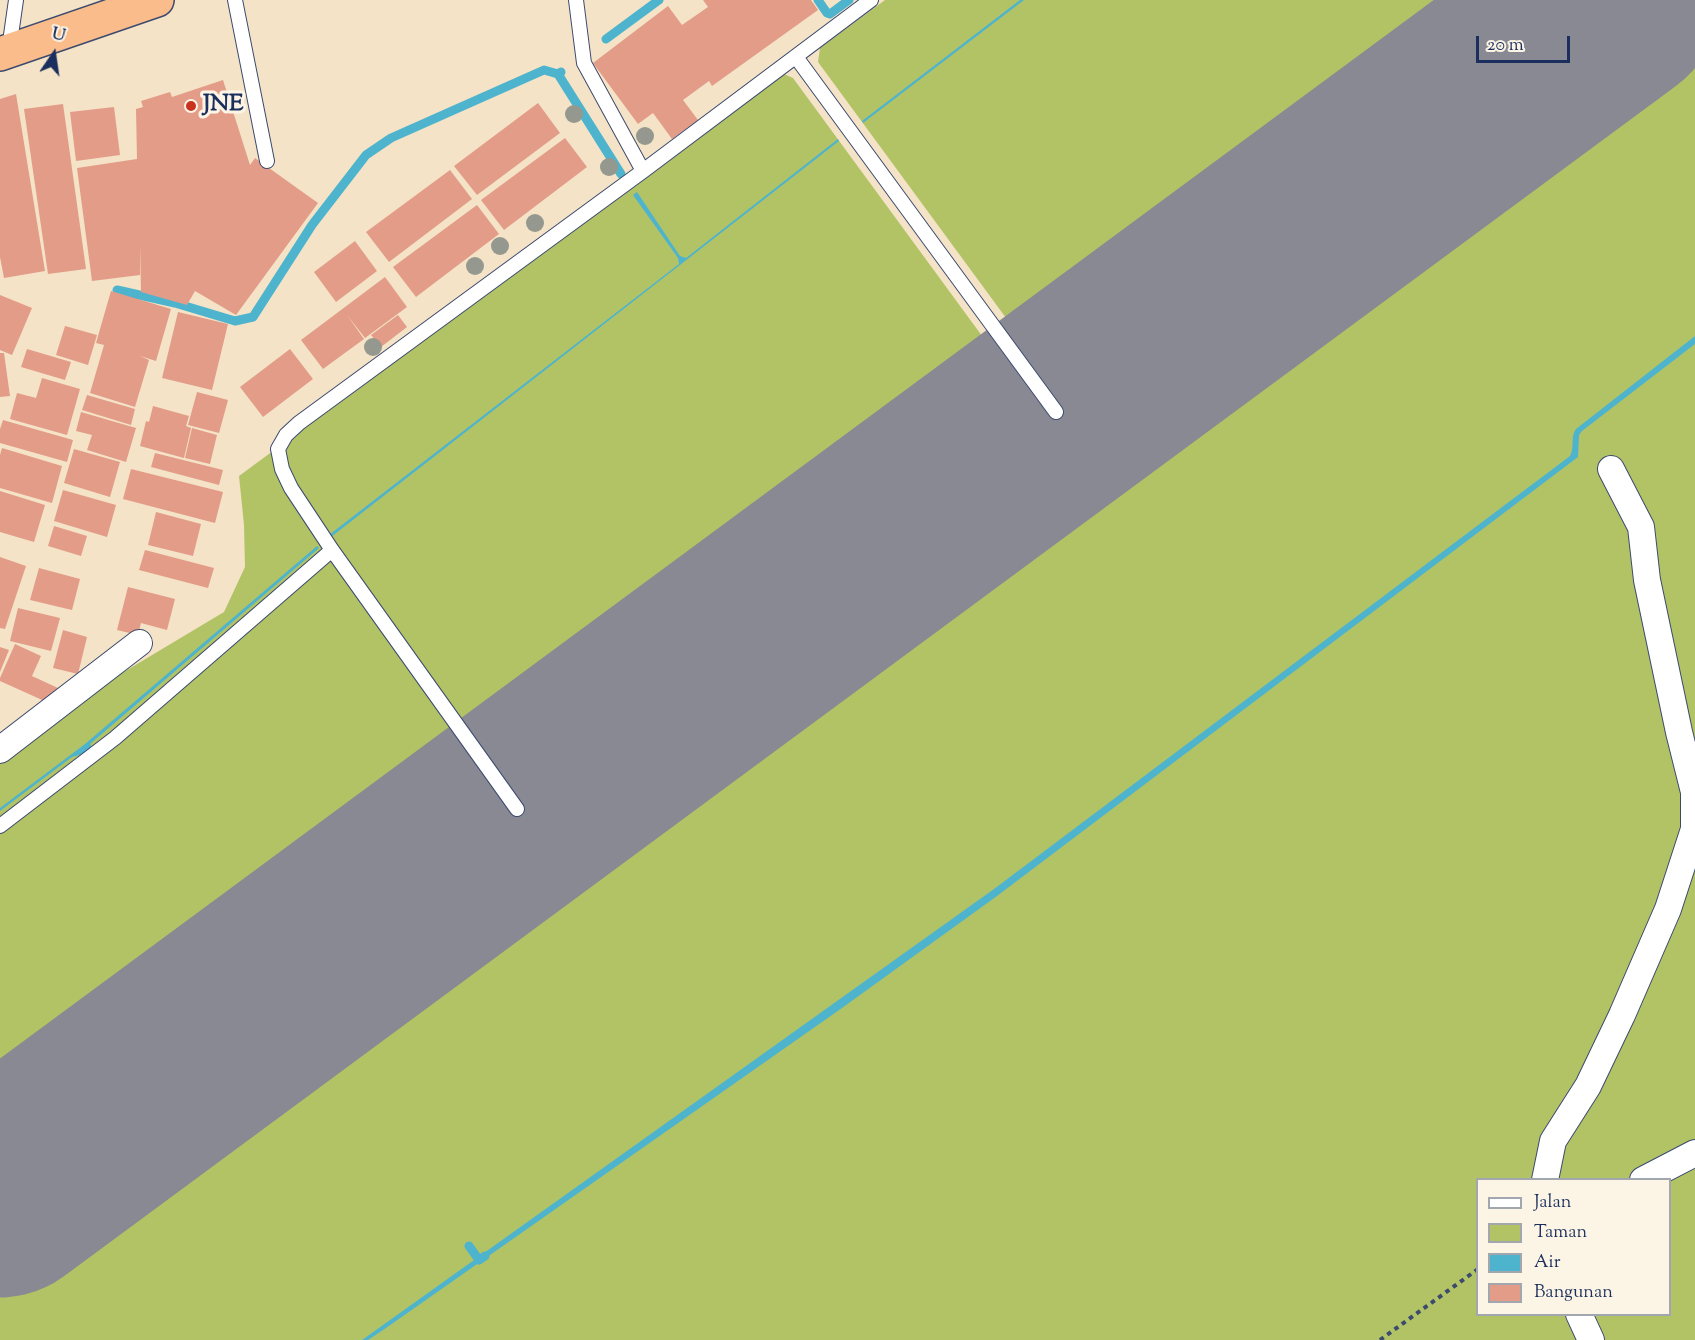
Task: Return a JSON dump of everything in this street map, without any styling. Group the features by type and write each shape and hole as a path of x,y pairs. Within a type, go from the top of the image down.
{"highway":[{"path":"4,52 157,0"}],"street":[{"path":"1545,1178 1553,1141 1587,1086 1622,1015 1664,920 1694,829 1694,792 1647,580 1641,527 1611,469"},
{"path":"0,750 139,643"},
{"path":"1645,1178 1695,1153"},
{"path":"1580,1316 1591,1340"}],"lane":[{"path":"4,52 16,0"},
{"path":"235,0 267,161"},
{"path":"576,0 584,63 643,171"},
{"path":"517,809 332,550 291,488 278,458 278,449 286,435 299,423 643,171 871,0"},
{"path":"796,57 1056,412"},
{"path":"0,826 115,738 332,550"}],"path":[{"path":"1380,1340 1476,1270"}],"green space":[{"path":"885,0 1493,0 1033,340 1020,337 818,62 820,48"},
{"path":"1695,30 1695,1340 0,1340 0,1280"},
{"path":"784,74 793,78 996,355 995,367 0,1102 0,763 27,737 112,679 224,612 245,567 239,476"}],"water":[{"path":"1020,0 1024,0 863,123 862,121"},
{"path":"838,139 839,141 331,537 329,535 679,264 678,258 633,195 637,192 680,256 686,258"},
{"path":"1695,336 1695,344 1582,431 1579,435 1578,457 997,896 842,1008 386,1328 368,1340 362,1340 994,889 1570,456 1576,429"},
{"path":"317,546 319,548 90,744 93,749 72,757 0,811 0,808 85,744"}],"building":[{"path":"703,0 811,0 818,10 712,86 709,81 683,100 698,120 672,139 653,113 638,124 593,63 668,6 682,25 708,7"},
{"path":"223,80 250,165 255,158 318,203 236,315 195,291 187,305 141,292 140,244 140,275 92,281 77,168 137,159 136,109 143,107 141,101 170,92 172,97"},
{"path":"16,94 45,271 4,278 0,257 0,99"},
{"path":"538,103 560,133 477,195 454,166"},
{"path":"63,104 86,269 48,274 24,109"},
{"path":"114,107 120,155 76,161 70,112"},
{"path":"565,138 587,167 504,230 481,200"},
{"path":"450,170 472,199 389,262 366,232"},
{"path":"477,205 499,234 416,297 393,267"},
{"path":"355,241 377,271 336,302 314,272"},
{"path":"385,277 407,307 365,338 347,315 364,339 323,369 301,340"},
{"path":"111,291 171,309 156,361 140,356 149,360 135,407 90,393 104,345 96,343"},
{"path":"0,295 32,308 12,355 0,350"},
{"path":"178,312 228,324 212,390 162,378"},
{"path":"398,315 407,327 381,347 371,335"},
{"path":"65,326 97,335 88,365 56,355"},
{"path":"27,349 71,362 65,380 21,367"},
{"path":"290,349 313,379 263,417 240,387"},
{"path":"0,353 4,353 10,396 0,397"},
{"path":"42,378 80,389 67,435 10,419 17,393 36,398"},
{"path":"197,392 228,400 219,433 188,425"},
{"path":"87,395 135,409 131,425 82,410"},
{"path":"153,406 189,416 186,426 191,428 184,458 140,446 146,421 149,422"},
{"path":"81,412 136,428 126,462 87,450 92,435 76,431"},
{"path":"3,420 73,440 67,462 0,443 0,429"},
{"path":"192,428 217,435 210,464 185,458"},
{"path":"2,448 62,466 52,503 0,488"},
{"path":"74,449 120,462 110,497 64,483"},
{"path":"155,453 223,470 219,485 151,467"},
{"path":"131,469 223,492 215,523 123,499"},
{"path":"63,490 116,505 107,537 54,521"},
{"path":"0,491 45,505 34,542 0,532"},
{"path":"156,512 201,524 193,556 148,545"},
{"path":"54,526 87,536 81,556 48,546"},
{"path":"145,550 214,568 208,588 139,570"},
{"path":"0,557 26,566 5,629 0,628"},
{"path":"39,568 80,579 72,610 30,600"},
{"path":"128,587 175,599 167,630 141,623 138,635 117,630"},
{"path":"18,608 60,618 51,651 10,641"},
{"path":"63,630 87,637 78,674 53,668"},
{"path":"15,644 41,656 32,676 58,688 51,704 0,681"},
{"path":"0,647 9,650 0,672"}],"waterway":[{"path":"606,39 659,0"},
{"path":"818,0 830,14 849,0"},
{"path":"117,290 175,303 235,321 253,317 312,225 366,155 391,138 544,70 558,74"},
{"path":"561,72 558,74 621,174"},
{"path":"469,1246 479,1260 485,1256"}],"runway":[{"path":"0,1191 1613,0"}],"place":[{"name":"JNE","path":"191,106"}]}
